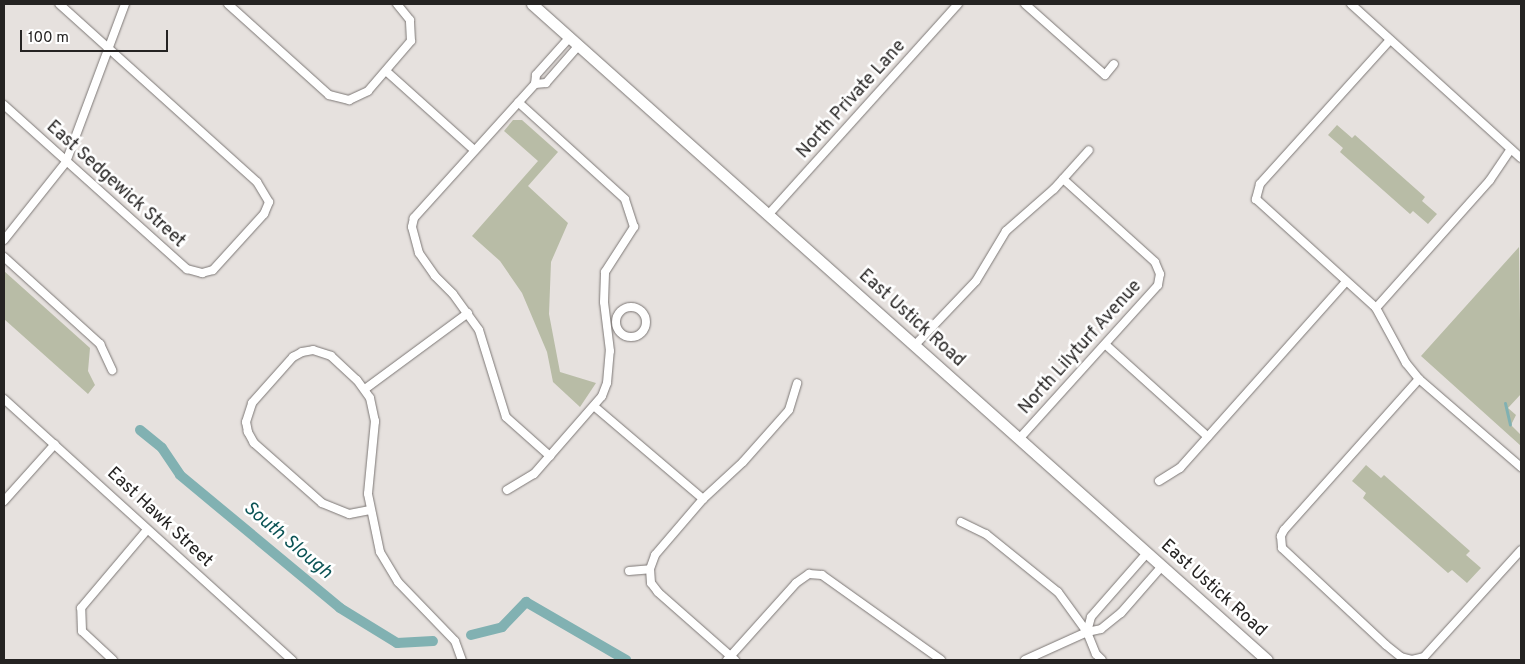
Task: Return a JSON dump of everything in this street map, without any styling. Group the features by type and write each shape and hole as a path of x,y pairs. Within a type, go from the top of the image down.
{"main road":[{"name":"East Ustick Road","path":"532,4 1267,660"}],"street":[{"path":"60,4 108,48"},
{"path":"4,240 66,162 126,4"},
{"path":"228,4 329,95 349,100 368,91 407,48 413,30 410,20 397,4"},
{"name":"North Private Lane","path":"768,215 958,4"},
{"path":"1025,4 1104,75 1114,64"},
{"path":"1351,4 1521,158"},
{"path":"550,456 506,417 489,354 468,313 434,276 419,253 412,227 414,218 535,84 536,75 570,37"},
{"path":"1390,40 1260,184 1256,195 1263,208 1376,308 1406,363 1419,379 1521,467"},
{"path":"535,84 546,83 579,46"},
{"name":"East Sedgewick Street","path":"4,105 187,269 202,274 213,270 264,214 270,202 258,182 108,48"},
{"path":"386,71 474,150"},
{"path":"507,490 534,474 595,407 607,382 610,351 606,324 605,272 634,228 632,214 625,199 518,102"},
{"path":"1376,308 1490,180 1511,149"},
{"path":"915,345 976,281 1006,231 1063,179 1089,150"},
{"name":"North Lilyturf Avenue","path":"1019,440 1158,285 1160,274 1155,262 1063,179"},
{"path":"4,257 100,344 112,370"},
{"path":"1159,481 1180,468 1346,282"},
{"path":"365,389 468,313"},
{"path":"606,324 616,322"},
{"path":"1106,345 1208,437"},
{"path":"370,510 349,514 322,503 254,443 246,422 252,403 293,357 313,350 331,356 365,389 375,421 368,482 370,510 385,563 398,582 455,641 462,660"},
{"path":"1419,379 1284,530 1280,543 1286,553 1386,645 1401,657 1412,660 1424,656 1521,550"},
{"path":"797,383 789,410 743,462 703,499 655,555 650,569 651,583 658,592 730,659 796,582 809,574 822,575 941,660"},
{"name":"East Hawk Street","path":"4,399 292,660"},
{"path":"595,407 703,499"},
{"path":"4,501 55,444"},
{"path":"961,522 986,534 1058,592 1087,632 1096,654 1102,660"},
{"path":"113,660 82,631 81,608 147,530"},
{"path":"1087,632 1091,617 1147,553"},
{"path":"1025,660 1087,632 1101,629 1121,613 1162,566"},
{"path":"629,571 650,569"}],"green space":[{"path":"513,120 522,120 558,152 528,186 568,223 551,262 549,314 560,372 596,383 580,407 553,382 547,352 522,293 500,261 472,236 538,161 504,131"},
{"path":"1337,125 1352,138 1355,135 1425,197 1422,201 1437,214 1428,224 1413,211 1410,214 1340,152 1343,148 1328,135"},
{"path":"1519,247 1521,394 1508,408 1516,415 1511,425 1521,435 1521,446 1421,356"},
{"path":"4,271 90,348 88,371 95,385 88,394 4,319"},
{"path":"1366,465 1381,478 1384,475 1470,551 1466,555 1481,568 1467,583 1452,570 1448,573 1363,498 1366,493 1352,481"}],"waterway":[{"path":"1505,403 1510,424"},
{"name":"South Slough","path":"140,430 162,448 180,475 340,608 397,643 433,641"},
{"name":"South Slough","path":"471,635 502,627 526,602 626,660"}]}
